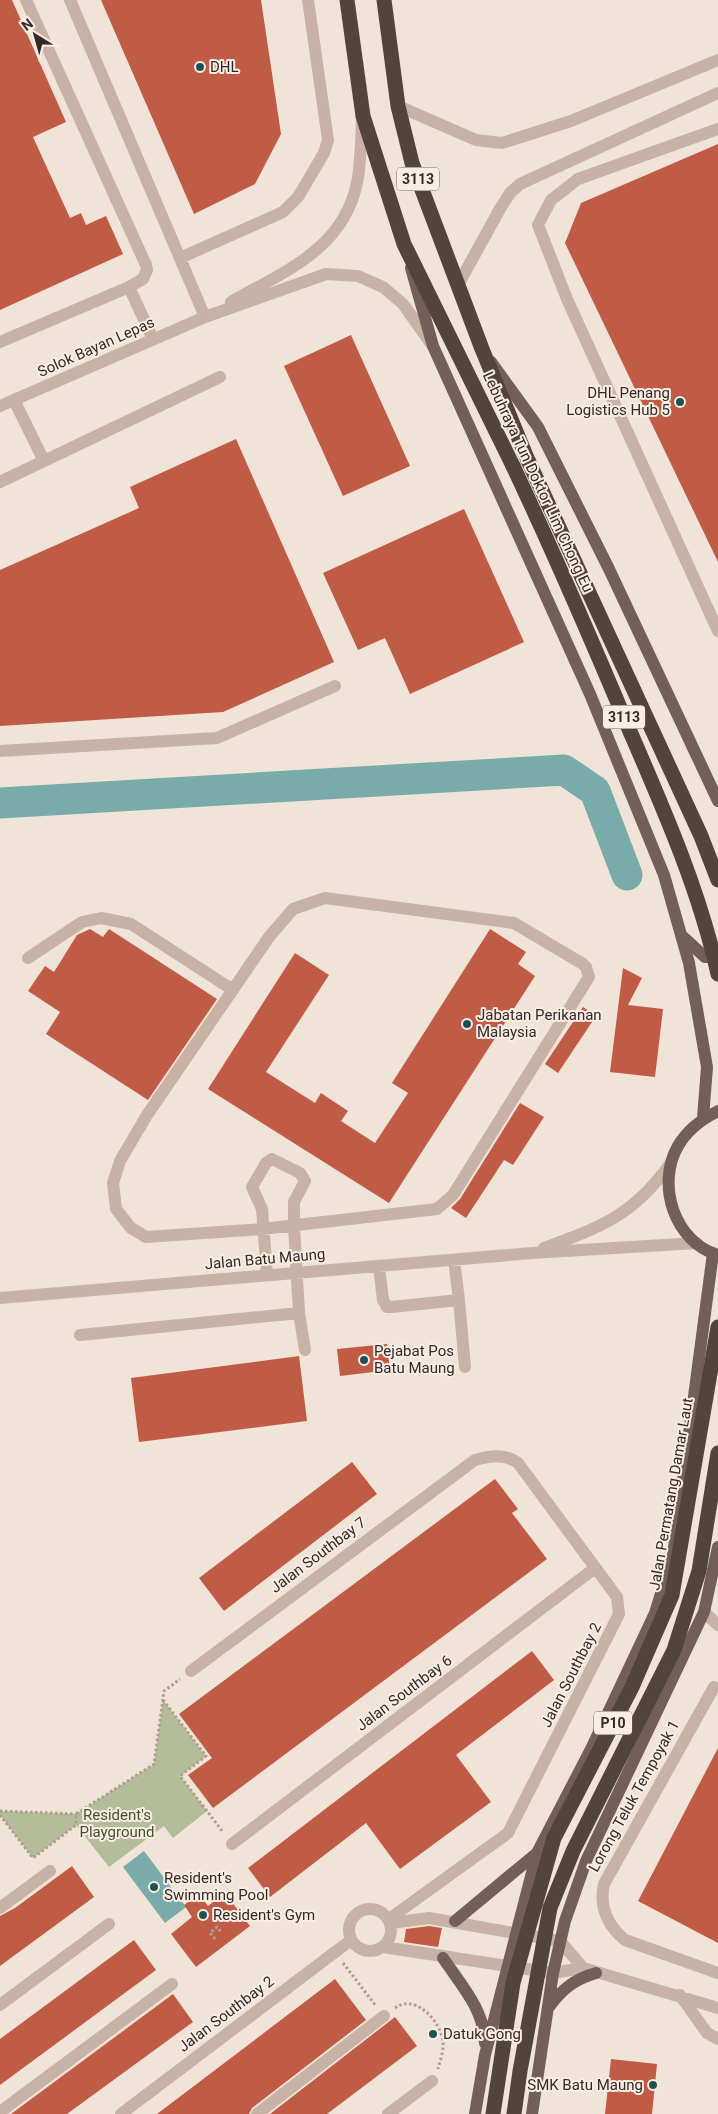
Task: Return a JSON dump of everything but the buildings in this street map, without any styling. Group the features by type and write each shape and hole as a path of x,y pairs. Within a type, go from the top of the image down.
{"highway":[{"name":"Lebuhraya Tun Doktor Lim Chong Eu","path":"348,0 363,116 404,244 513,466 561,569 679,847 708,932 718,974"},
{"name":"Lebuhraya Tun Doktor Lim Chong Eu","path":"384,0 398,106 412,164 482,349 527,458 701,836 718,880"},
{"name":"Jalan Permatang Damar Laut","path":"493,2114 514,1983 554,1838 632,1687 672,1595 718,1327"},
{"name":"P10","path":"514,2114 550,1908 573,1851 674,1650 699,1571 718,1453"}],"main road":[{"path":"404,244 433,346 590,694 664,875 689,963 707,1067 704,1118"},
{"path":"482,349 538,427 609,569 718,801"},
{"path":"680,934 705,957 718,957"},
{"path":"475,2114 485,2055 537,1853 590,1749 654,1613 673,1555 715,1254 697,1243 681,1227 671,1206 668,1183 670,1164 683,1138 704,1118 718,1111"},
{"path":"532,2114 553,1973 560,1941 586,1861 704,1612 718,1547"},
{"path":"455,1921 537,1853"},
{"path":"443,1958 474,2003 485,2026 485,2055"},
{"path":"547,2010 567,1986 581,1978 596,1973"}],"street":[{"path":"0,342 129,287 144,279 147,270 26,0"},
{"path":"70,0 205,317"},
{"path":"180,258 283,212 298,197 324,153 328,140 308,0"},
{"path":"398,106 476,140 502,144 571,120 718,60"},
{"path":"458,285 510,193 520,184 718,93"},
{"name":"Solok Bayan Lepas","path":"205,317 315,253 337,228 350,206 357,183 363,116"},
{"path":"718,129 578,180 550,200 538,225 567,299 718,631"},
{"name":"Solok Bayan Lepas","path":"0,406 205,317 326,274 358,276 384,287 403,304 433,346"},
{"path":"129,287 153,340"},
{"path":"0,482 220,378"},
{"path":"14,400 44,461"},
{"path":"0,751 217,738 335,686"},
{"path":"325,898 514,923 583,964 588,972 587,982 453,1195 446,1203 427,1212 262,1229 146,1237 131,1228 122,1218 114,1197 113,1183 120,1161 147,1115 232,990 269,936 293,910 325,898"},
{"path":"28,958 82,922 101,918 130,924 232,990"},
{"path":"267,1275 262,1229 262,1209 252,1187 266,1163 272,1159 304,1177 305,1181 294,1202 294,1226 299,1312 306,1350"},
{"name":"Jalan Batu Maung","path":"532,1253 595,1229 624,1213 653,1188 670,1164"},
{"name":"Jalan Batu Maung","path":"0,1298 532,1253 697,1243"},
{"path":"454,1260 465,1367"},
{"path":"379,1267 383,1300 387,1307 458,1300"},
{"path":"80,1335 299,1312"},
{"name":"Jalan Southbay 2","path":"390,1921 508,1833 619,1614 617,1597 518,1463 511,1458 485,1457 475,1460 466,1466"},
{"name":"Jalan Southbay 7","path":"191,1671 466,1466"},
{"name":"Jalan Southbay 6","path":"232,1844 595,1568"},
{"path":"704,1612 718,1625"},
{"name":"Lorong Teluk Tempoyak 1","path":"714,1687 604,1884 601,1898 608,1921 615,1932 625,1940 718,1973"},
{"path":"0,1908 50,1871"},
{"path":"383,1948 391,1936 390,1921 385,1914 374,1909 357,1913 348,1928 351,1940 356,1946 369,1951 383,1948 553,1973 584,1968"},
{"path":"390,1921 429,1918 455,1921 560,1941 584,1968 596,1973 680,1995 718,2008"},
{"path":"0,2006 109,1924"},
{"name":"Jalan Southbay 2","path":"121,2114 351,1940"},
{"path":"0,2112 172,1984"},
{"path":"680,1995 707,2033 718,2039"},
{"path":"257,2114 384,2016"},
{"path":"388,2114 432,2081"}],"path":[{"path":"0,1811 76,1814 154,1764 164,1691 191,1671"},
{"path":"163,1700 206,1756 180,1776 232,1844"},
{"path":"0,1815 33,1858 76,1825 76,1814"},
{"path":"215,1939 210,1932 217,1927 222,1933"},
{"path":"334,1953 384,2016 402,2003 415,2004 425,2010 441,2033 443,2043 440,2060 432,2081"}],"green space":[{"name":"Resident's Playground","path":"163,1700 206,1756 180,1776 207,1811 173,1838 164,1826 109,1867 76,1825 33,1858 0,1815 0,1811 76,1814 154,1764"}],"water":[{"name":"Resident's Swimming Pool","path":"144,1851 186,1907 165,1923 123,1867"}],"waterway":[{"path":"0,803 564,770 595,791 627,875"}],"place":[{"name":"DHL","path":"200,67"},
{"name":"DHL Penang Logistics Hub 5","path":"680,402"},
{"name":"Jabatan Perikanan Malaysia","path":"467,1024"},
{"name":"Pejabat Pos Batu Maung","path":"364,1360"},
{"name":"Resident's Swimming Pool","path":"154,1887"},
{"name":"Resident's Gym","path":"203,1915"},
{"name":"Datuk Gong","path":"433,2034"},
{"name":"SMK Batu Maung","path":"653,2085"}]}
